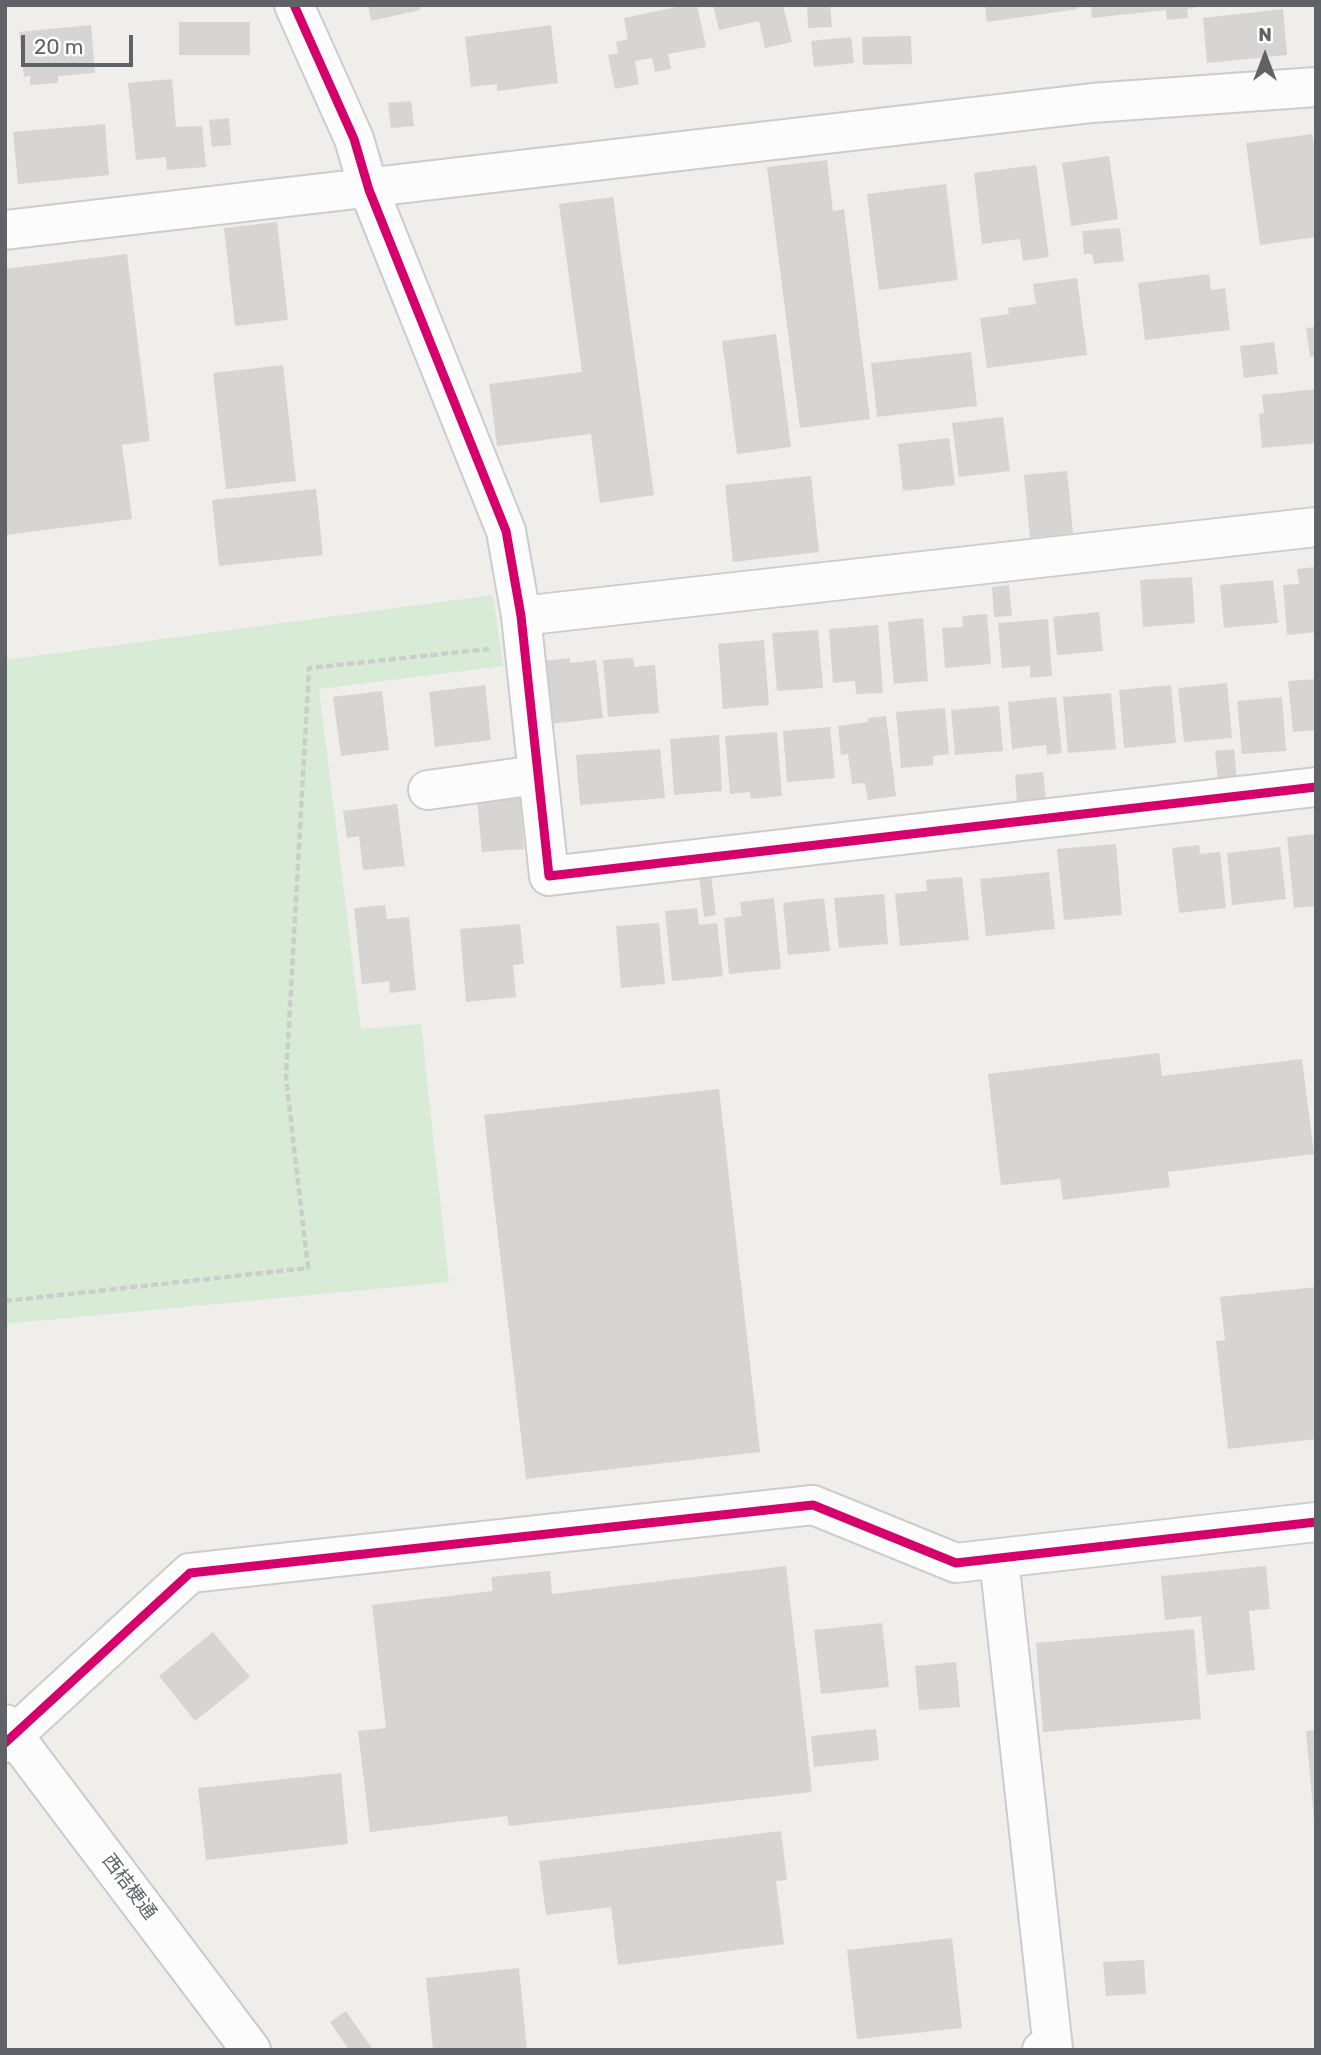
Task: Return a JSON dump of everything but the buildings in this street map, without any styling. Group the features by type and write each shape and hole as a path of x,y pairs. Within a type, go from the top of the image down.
{"street":[{"path":"294,5 354,139 369,190 506,531 522,631 549,876 1316,787"},
{"path":"5,230 369,190 1092,103 1316,88"},
{"path":"522,631 1316,527"},
{"path":"428,790 537,775"},
{"path":"8,1734 190,1573 813,1505 956,1563 1316,1522"},
{"path":"999,1559 1053,2049 1042,2050"},
{"name":"西桔梗通","path":"8,1734 251,2050"}],"path":[{"path":"5,1301 309,1268 286,1078 309,668 522,631"}],"green space":[{"path":"493,595 503,666 319,689 361,1029 421,1024 449,1282 5,1324 5,660"}],"cycle path":[{"path":"294,5 354,139 369,190 506,531 521,616 549,876 1316,787"},
{"path":"5,1743 190,1573 813,1505 956,1563 1316,1522"}]}
